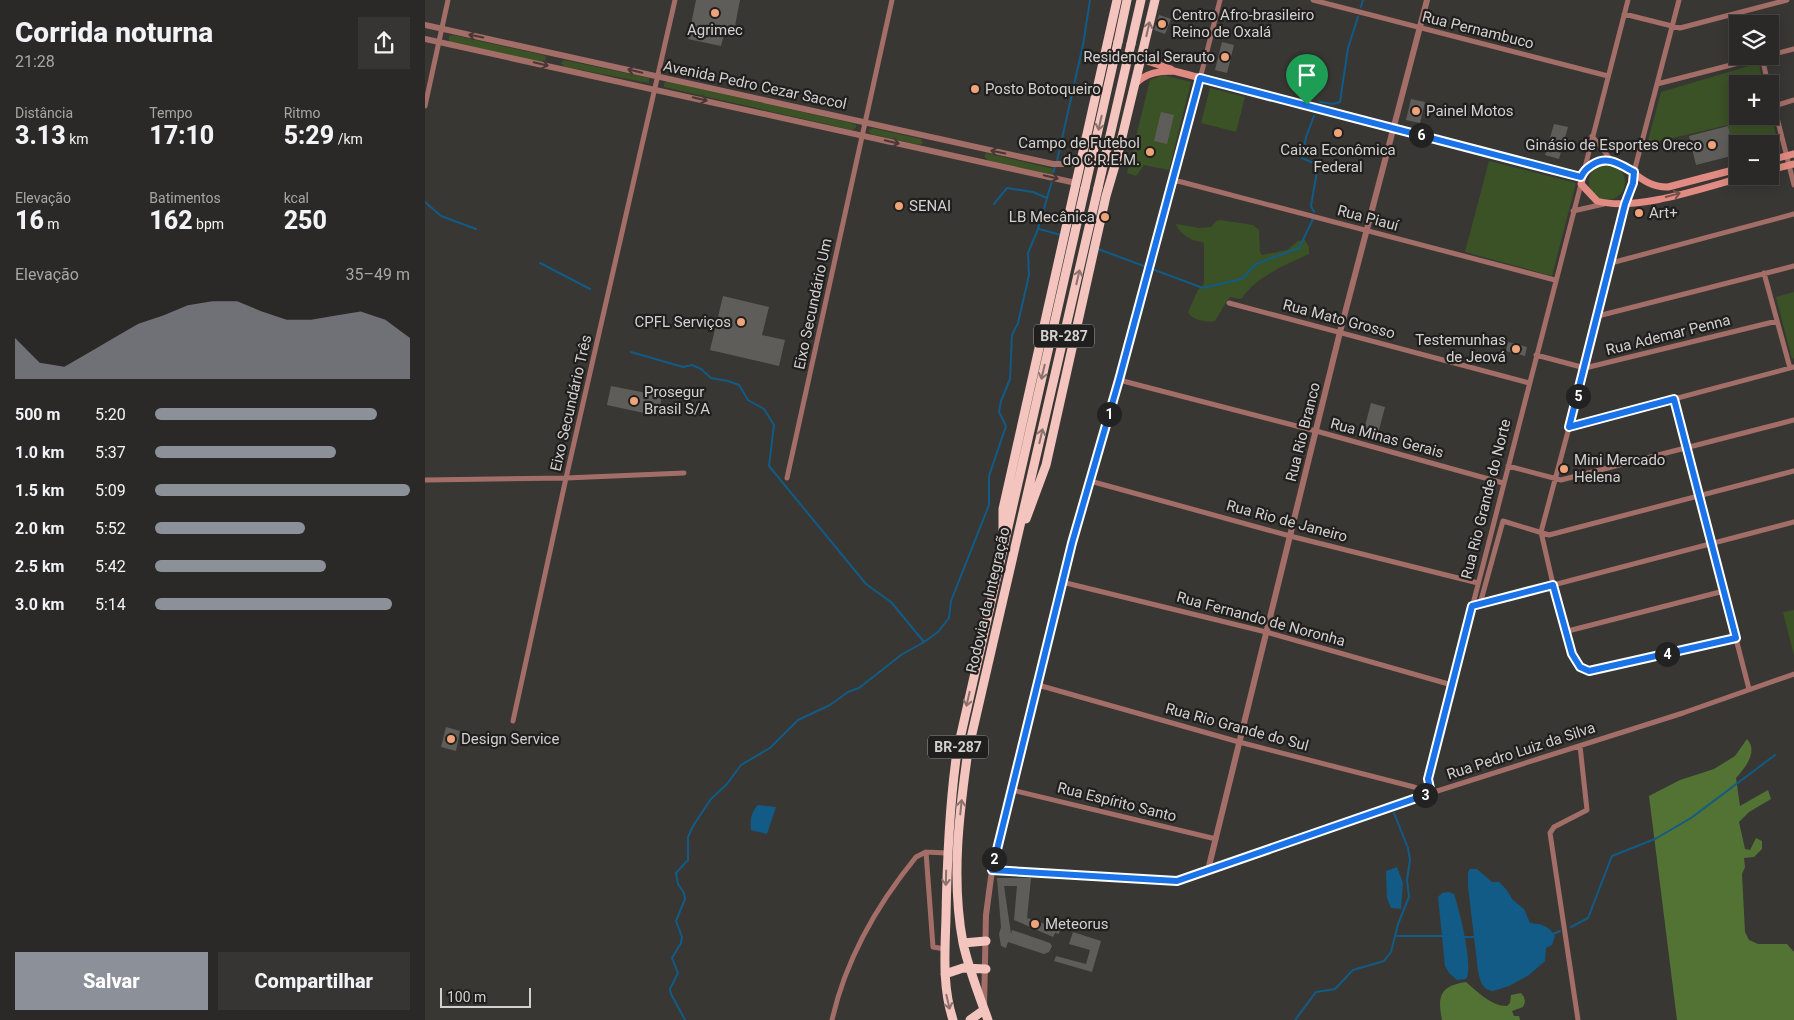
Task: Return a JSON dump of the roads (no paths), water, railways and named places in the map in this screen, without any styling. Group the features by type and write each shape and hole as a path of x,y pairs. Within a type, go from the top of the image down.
{"highway":[{"name":"BR-287","path":"1081,186 1081,164 1117,0"},
{"name":"BR-287","path":"1081,186 1127,0"},
{"name":"Rodovia da Integração","path":"988,1020 963,943 958,901 960,813 964,776 974,720 1141,0"},
{"name":"BR-287","path":"1013,551 1046,465 1109,185 1155,0"},
{"path":"1106,50 1141,59"},
{"path":"1081,186 1109,185"},
{"name":"Rodovia da Integração","path":"953,1020 948,1003 945,974 946,853 957,752 1081,186"},
{"path":"963,943 986,941"},
{"path":"945,974 957,969 986,969"},
{"path":"970,1020 984,1010"}],"main road":[{"path":"1141,59 1200,78 1582,177 1591,196 1605,203 1625,204 1662,198 1729,181"},
{"path":"1135,84 1142,77 1153,73 1174,71"},
{"path":"1582,177 1602,160 1611,160 1634,172 1652,185 1668,187 1729,171"},
{"path":"1625,204 1633,183 1634,172"}],"street":[{"path":"425,106 448,0"},
{"name":"Eixo Secundário Três","path":"513,722 675,0"},
{"name":"Eixo Secundário Um","path":"787,478 892,0"},
{"path":"984,1010 986,915 992,870 1062,582 1174,180 1220,0"},
{"name":"Rua Pernambuco","path":"1313,0 1608,76"},
{"name":"Rua Rio Branco","path":"1208,870 1316,431 1427,0"},
{"name":"Rua Rio Grande do Norte","path":"1431,793 1428,779 1628,0"},
{"path":"1634,172 1679,0"},
{"path":"1624,14 1680,28 1787,0"},
{"name":"Avenida Pedro Cezar Saccol","path":"425,25 1053,164 1081,164"},
{"name":"Avenida Pedro Cezar Saccol","path":"425,38 1081,186"},
{"path":"1779,53 1794,49"},
{"path":"1657,84 1732,65"},
{"path":"1779,104 1794,100"},
{"path":"1779,121 1790,155 1794,185"},
{"path":"1592,136 1611,160"},
{"name":"Rua Piauí","path":"1174,180 1555,280"},
{"path":"1573,211 1605,203"},
{"path":"1625,204 1585,368 1541,532 1564,632 1572,654 1580,667 1589,671 1736,638"},
{"path":"1611,263 1794,214"},
{"path":"1598,316 1794,266"},
{"path":"1569,427 1792,368 1764,273"},
{"name":"Rua Mato Grosso","path":"1229,303 1529,383"},
{"name":"Rua Ademar Penna","path":"1536,355 1585,368 1777,321"},
{"name":"Rua Minas Gerais","path":"1119,380 1316,431 1503,483"},
{"path":"1674,399 1749,689"},
{"path":"1508,466 1561,480 1794,420"},
{"path":"1480,604 1503,521 1549,535 1794,471"},
{"path":"425,480 567,478 684,473"},
{"name":"Rua Rio de Janeiro","path":"1090,481 1290,536 1478,584"},
{"path":"1472,606 1794,522"},
{"name":"Rua Fernando de Noronha","path":"1062,582 1266,632 1452,685"},
{"path":"1564,632 1724,590"},
{"name":"Rua Pedro Luiz da Silva","path":"992,870 1177,881 1431,793 1580,746 1794,674"},
{"name":"Rua Rio Grande do Sul","path":"1038,685 1239,742 1431,793"},
{"path":"1578,1020 1551,833 1554,827 1587,810 1580,746"},
{"name":"Rua Espírito Santo","path":"1012,790 1215,839"},
{"path":"926,852 933,947 945,949"},
{"path":"832,1020 845,974 873,915 916,858 926,852 946,853"}],"water":[{"path":"758,805 776,807 767,834 751,830 751,816"},
{"path":"1397,867 1403,883 1401,909 1391,908 1387,898 1386,871"},
{"path":"1470,869 1477,869 1492,882 1499,882 1513,900 1524,909 1530,923 1545,926 1555,936 1552,945 1546,948 1545,961 1529,975 1509,986 1493,991 1484,987 1478,971 1468,886 1468,872"},
{"path":"1449,892 1454,894 1465,938 1468,963 1466,979 1457,980 1449,973 1445,966 1438,897 1442,893"}],"waterway":[{"path":"1057,161 1083,45 1090,0"},
{"path":"1361,7 1363,0"},
{"path":"1320,102 1333,104 1340,102 1348,48 1358,17"},
{"path":"1314,116 1306,137 1302,158 1318,165 1311,206 1314,212"},
{"path":"1053,176 1055,166"},
{"path":"1047,198 1052,181"},
{"path":"685,1020 670,989 678,973 672,958 681,943 682,937 676,921 685,899 684,893 678,884 676,873 688,860 688,837 693,826 711,799 727,784 741,765 770,748 798,720 830,705 848,692 859,688 901,655 938,632 949,618 951,601 989,505 989,476 1006,426 999,412 1001,401 1010,379 1012,335 1018,323 1029,275 1028,253 1038,229 1047,198 1033,192 1007,188 994,204"},
{"path":"425,202 441,216 476,229"},
{"path":"1098,249 1203,288 1242,279 1256,264 1299,248 1313,219"},
{"path":"1039,229 1061,235"},
{"path":"540,263 590,289"},
{"path":"631,352 683,367 692,365 701,369 711,378 739,385 748,400 764,409 774,425 769,466 866,584 891,602 924,642"},
{"path":"1571,927 1588,918 1612,856 1655,839 1691,818 1775,755"},
{"path":"1295,1020 1316,992 1335,989 1353,970 1384,961 1391,952 1398,924 1409,897 1407,880 1410,860 1408,848 1394,813"},
{"path":"1553,934 1560,931"},
{"path":"1397,936 1443,936"},
{"path":"1462,937 1475,937"}],"place":[{"name":"Agrimec","path":"715,13"},
{"name":"Centro Afro-brasileiro Reino de Oxalá","path":"1162,24"},
{"name":"Residencial Serauto","path":"1225,57"},
{"name":"Posto Botoqueiro","path":"975,89"},
{"name":"Painel Motos","path":"1416,111"},
{"name":"Caixa Econômica Federal","path":"1338,133"},
{"name":"Ginásio de Esportes Oreco","path":"1712,145"},
{"name":"Campo de Futebol do C.R.E.M.","path":"1150,152"},
{"name":"SENAI","path":"899,206"},
{"name":"Art+","path":"1639,213"},
{"name":"LB Mecânica","path":"1105,217"},
{"name":"CPFL Serviços","path":"741,322"},
{"name":"Testemunhas de Jeová","path":"1516,349"},
{"name":"Prosegur Brasil S/A","path":"634,401"},
{"name":"Mini Mercado Helena","path":"1564,469"},
{"name":"Design Service","path":"451,739"},
{"name":"Meteorus","path":"1035,924"}]}
